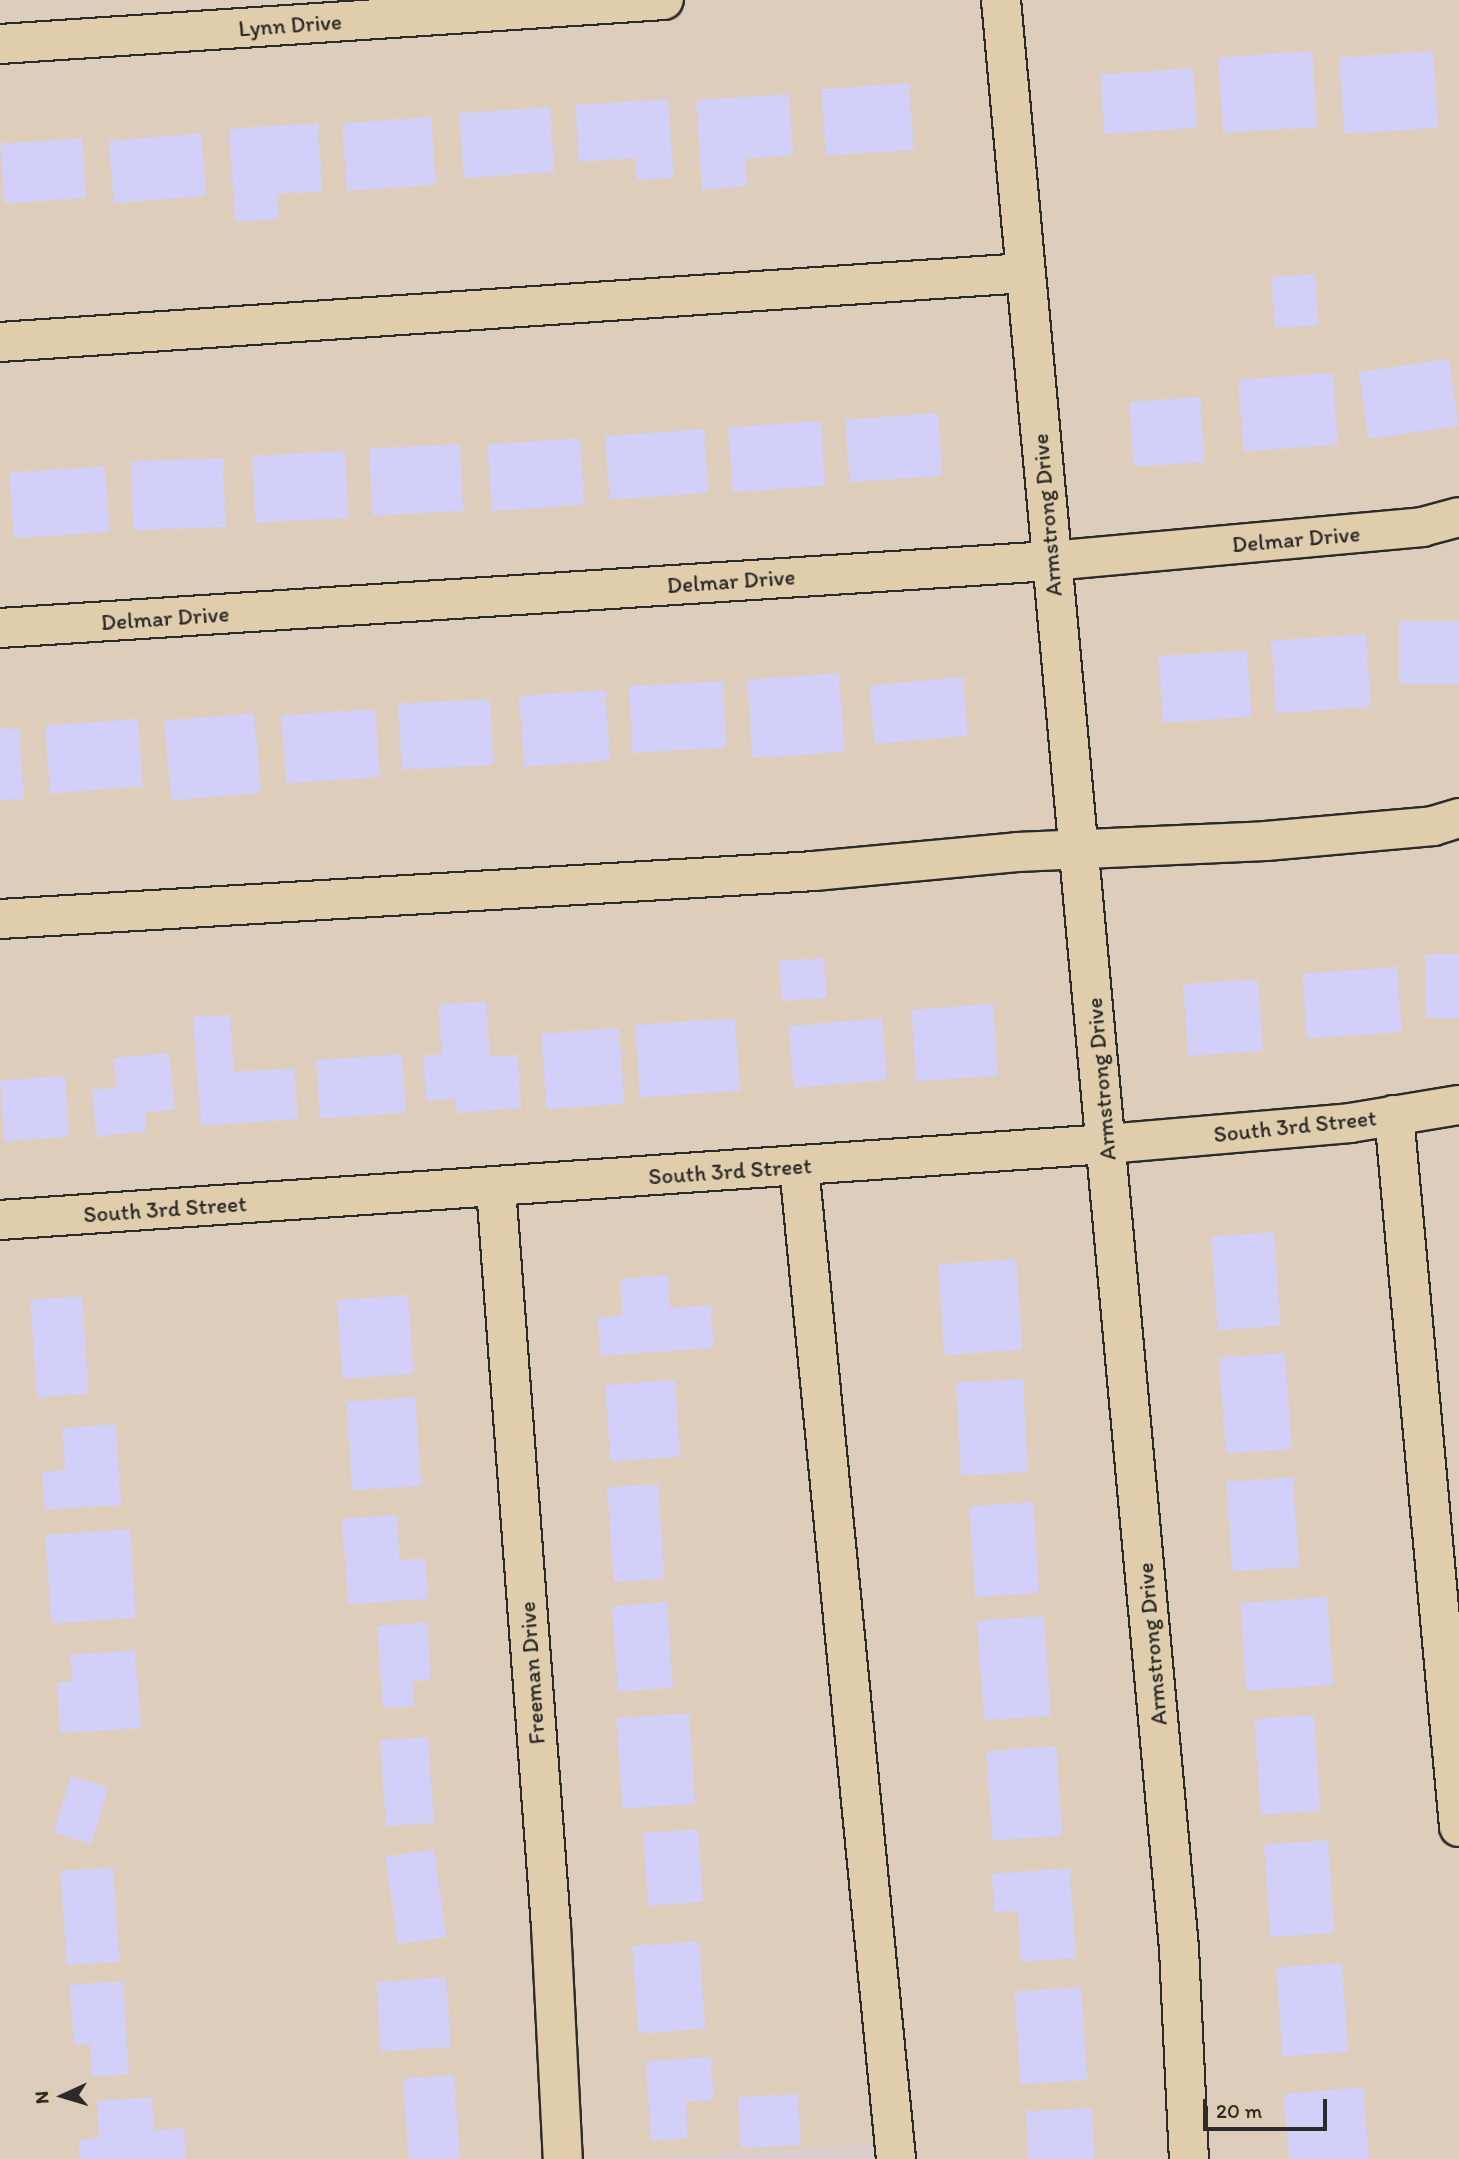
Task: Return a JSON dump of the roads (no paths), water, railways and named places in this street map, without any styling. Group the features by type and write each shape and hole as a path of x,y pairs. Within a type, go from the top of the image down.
{"street":[{"name":"Lynn Drive","path":"0,44 664,0"},
{"name":"Armstrong Drive","path":"1001,0 1179,1949 1189,2159"},
{"path":"0,342 1026,273"},
{"name":"Delmar Drive","path":"0,628 1051,561 1422,527 1459,517"},
{"path":"0,919 814,871 1080,849 1266,841 1433,825 1459,818"},
{"name":"South 3rd Street","path":"0,1220 1107,1144 1394,1115 1459,1105"},
{"path":"1394,1115 1459,1827"},
{"path":"799,1166 896,2159"},
{"name":"Freeman Drive","path":"496,1188 551,1926 563,2159"}]}
